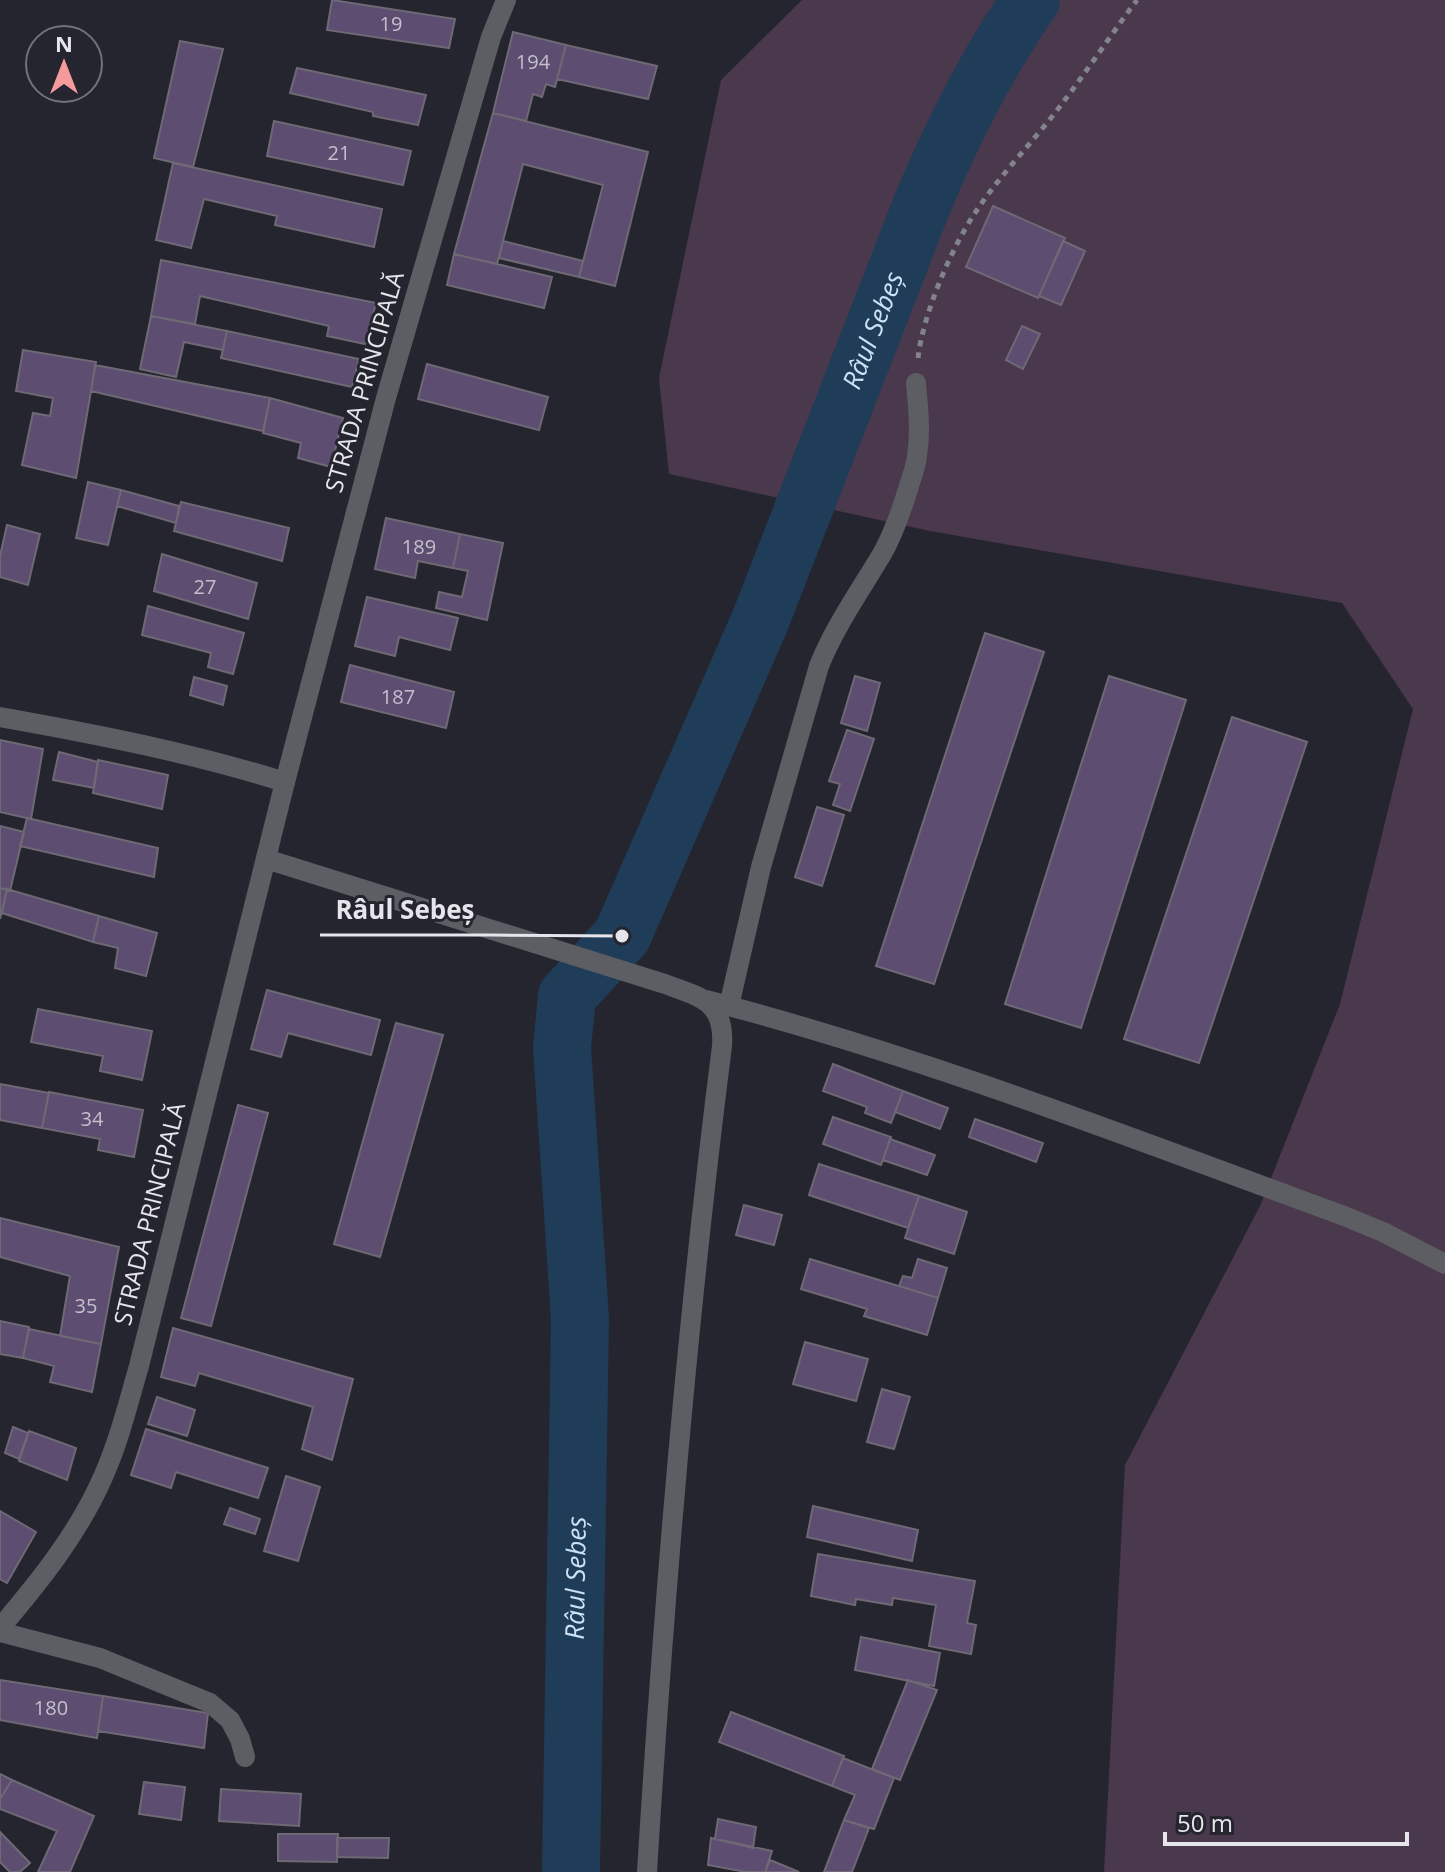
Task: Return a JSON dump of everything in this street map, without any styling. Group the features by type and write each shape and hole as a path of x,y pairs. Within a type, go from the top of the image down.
{"street":[{"name":"STRADA PRINCIPALĂ","path":"245,1757 230,1720 210,1703 100,1658 0,1630 76,1529 103,1478 121,1428 386,398 487,50 506,0"},
{"path":"729,1006 761,867 819,666 829,641 883,552 901,511 917,460 919,421 916,383"},
{"path":"0,717 194,757 285,782"},
{"path":"266,859 984,1085 1383,1232 1445,1264"},
{"path":"647,1872 667,1567 723,1033 715,1009 706,1000"}],"path":[{"path":"916,383 927,318 952,256 970,222 991,191 1071,92 1137,0"}],"shaded area":[{"path":"802,0 1445,0 1445,1872 1104,1872 1125,1465 1260,1206 1340,1004 1413,709 1342,603 930,531 669,474 659,378 721,80"}],"building":[{"path":"332,0 455,19 449,48 327,30"},
{"path":"513,32 566,45 555,87 546,84 542,97 533,94 526,121 493,113"},
{"path":"180,41 223,49 193,167 154,158"},
{"path":"566,45 657,66 648,99 557,79"},
{"path":"297,68 426,95 418,125 290,93"},
{"path":"493,113 648,152 615,286 579,277 603,185 523,164 497,264 454,254"},
{"path":"274,121 411,151 403,185 267,156"},
{"path":"173,163 382,209 374,247 275,225 277,216 204,199 191,248 156,240"},
{"path":"993,206 1065,238 1038,298 966,267"},
{"path":"503,241 583,261 579,277 499,258"},
{"path":"1063,241 1085,251 1061,305 1039,296"},
{"path":"454,254 552,277 544,308 447,285"},
{"path":"161,260 376,303 365,344 327,336 329,326 200,296 195,324 151,316"},
{"path":"151,316 227,331 223,350 184,342 176,377 140,369"},
{"path":"1022,326 1040,334 1023,369 1006,360"},
{"path":"227,331 359,359 352,387 221,358"},
{"path":"23,350 96,362 76,478 22,465 33,413 50,416 53,398 16,391"},
{"path":"427,364 548,397 539,430 418,399"},
{"path":"95,365 270,398 263,431 91,391"},
{"path":"270,398 343,418 331,467 298,458 301,443 263,433"},
{"path":"88,482 121,490 108,545 76,538"},
{"path":"121,490 179,506 176,523 117,506"},
{"path":"181,502 289,528 282,561 174,531"},
{"path":"386,518 460,534 453,568 418,561 415,578 375,569"},
{"path":"7,525 40,534 28,585 0,577 0,556"},
{"path":"460,534 503,543 487,620 436,608 439,592 462,597 468,571 453,568"},
{"path":"162,554 257,583 248,619 154,591"},
{"path":"367,597 458,618 450,650 399,637 395,656 355,646"},
{"path":"148,606 244,633 233,674 208,667 211,653 142,635"},
{"path":"985,633 1044,652 934,984 876,966"},
{"path":"350,665 454,692 446,728 341,702"},
{"path":"855,676 880,683 867,731 841,723"},
{"path":"1109,676 1186,700 1081,1028 1005,1004"},
{"path":"194,677 227,686 223,705 190,695"},
{"path":"1232,717 1307,742 1199,1063 1124,1039"},
{"path":"847,730 874,739 850,811 833,805 840,784 829,781"},
{"path":"0,740 43,749 31,819 0,812"},
{"path":"59,752 98,762 94,788 53,780"},
{"path":"98,760 168,775 162,809 93,793"},
{"path":"817,807 844,815 822,886 795,877"},
{"path":"27,818 158,848 154,877 20,846"},
{"path":"0,826 24,832 10,891 0,888"},
{"path":"0,888 7,889 0,919"},
{"path":"7,889 99,916 93,942 2,913"},
{"path":"99,916 157,933 146,976 115,968 118,948 93,942"},
{"path":"267,990 380,1020 371,1055 288,1033 281,1057 251,1049"},
{"path":"38,1009 152,1031 142,1080 100,1071 103,1056 31,1042"},
{"path":"396,1023 443,1035 380,1257 334,1244"},
{"path":"833,1064 903,1091 891,1123 865,1113 867,1107 823,1091"},
{"path":"0,1084 49,1093 42,1128 0,1120"},
{"path":"903,1091 948,1108 940,1129 895,1112"},
{"path":"49,1092 143,1110 134,1157 98,1150 100,1139 42,1128"},
{"path":"238,1105 268,1113 211,1326 181,1318"},
{"path":"833,1117 891,1137 881,1165 823,1144"},
{"path":"975,1119 1043,1143 1036,1162 969,1137"},
{"path":"890,1139 935,1155 927,1175 883,1160"},
{"path":"819,1164 919,1196 908,1228 809,1195"},
{"path":"919,1196 967,1212 954,1254 905,1238"},
{"path":"744,1205 782,1215 774,1245 736,1235"},
{"path":"0,1218 119,1247 101,1344 60,1336 70,1276 0,1257"},
{"path":"810,1259 938,1298 927,1335 864,1316 867,1309 801,1289"},
{"path":"918,1259 947,1268 938,1298 899,1286 903,1276 912,1278"},
{"path":"0,1321 29,1327 23,1358 0,1354"},
{"path":"173,1328 353,1379 332,1460 302,1449 313,1407 199,1373 195,1386 161,1377"},
{"path":"29,1329 101,1344 92,1392 50,1382 54,1366 23,1358"},
{"path":"805,1342 868,1359 856,1401 793,1384"},
{"path":"882,1389 910,1397 894,1449 867,1442"},
{"path":"157,1397 195,1410 187,1436 148,1424"},
{"path":"13,1427 28,1433 19,1459 5,1453"},
{"path":"146,1429 268,1468 258,1498 176,1472 171,1488 131,1475"},
{"path":"29,1431 76,1448 67,1480 19,1461"},
{"path":"286,1476 320,1487 298,1561 264,1551"},
{"path":"813,1506 918,1530 912,1561 807,1537"},
{"path":"230,1508 260,1519 255,1534 224,1524"},
{"path":"0,1511 36,1532 7,1583 0,1579"},
{"path":"818,1554 975,1581 967,1623 976,1625 971,1654 929,1646 936,1605 893,1598 892,1605 856,1599 855,1605 811,1596"},
{"path":"861,1637 940,1653 934,1686 855,1670"},
{"path":"0,1680 103,1696 97,1738 0,1720"},
{"path":"908,1680 937,1690 900,1780 872,1769"},
{"path":"103,1696 208,1713 204,1748 98,1731"},
{"path":"731,1712 844,1756 832,1786 719,1742"},
{"path":"843,1758 894,1778 874,1829 844,1820 855,1795 832,1786"},
{"path":"0,1774 12,1780 0,1799"},
{"path":"12,1780 94,1816 70,1872 38,1872 57,1831 0,1809 0,1799"},
{"path":"144,1782 185,1787 181,1820 139,1814"},
{"path":"221,1789 301,1794 299,1826 219,1821"},
{"path":"718,1819 756,1827 753,1848 715,1839"},
{"path":"844,1820 869,1828 852,1872 824,1872"},
{"path":"0,1832 30,1863 20,1872 10,1872 0,1862"},
{"path":"278,1834 338,1834 337,1862 278,1861"},
{"path":"337,1838 389,1838 388,1858 337,1857"},
{"path":"711,1838 772,1851 765,1872 708,1865"},
{"path":"770,1860 799,1872 765,1872"}],"waterway":[{"name":"Râul Sebeș","path":"571,1872 580,1319 562,1048 567,996 622,936 760,621 932,180 984,75 1031,0"}],"place":[{"name":"Râul Sebeș","path":"622,936"}]}
